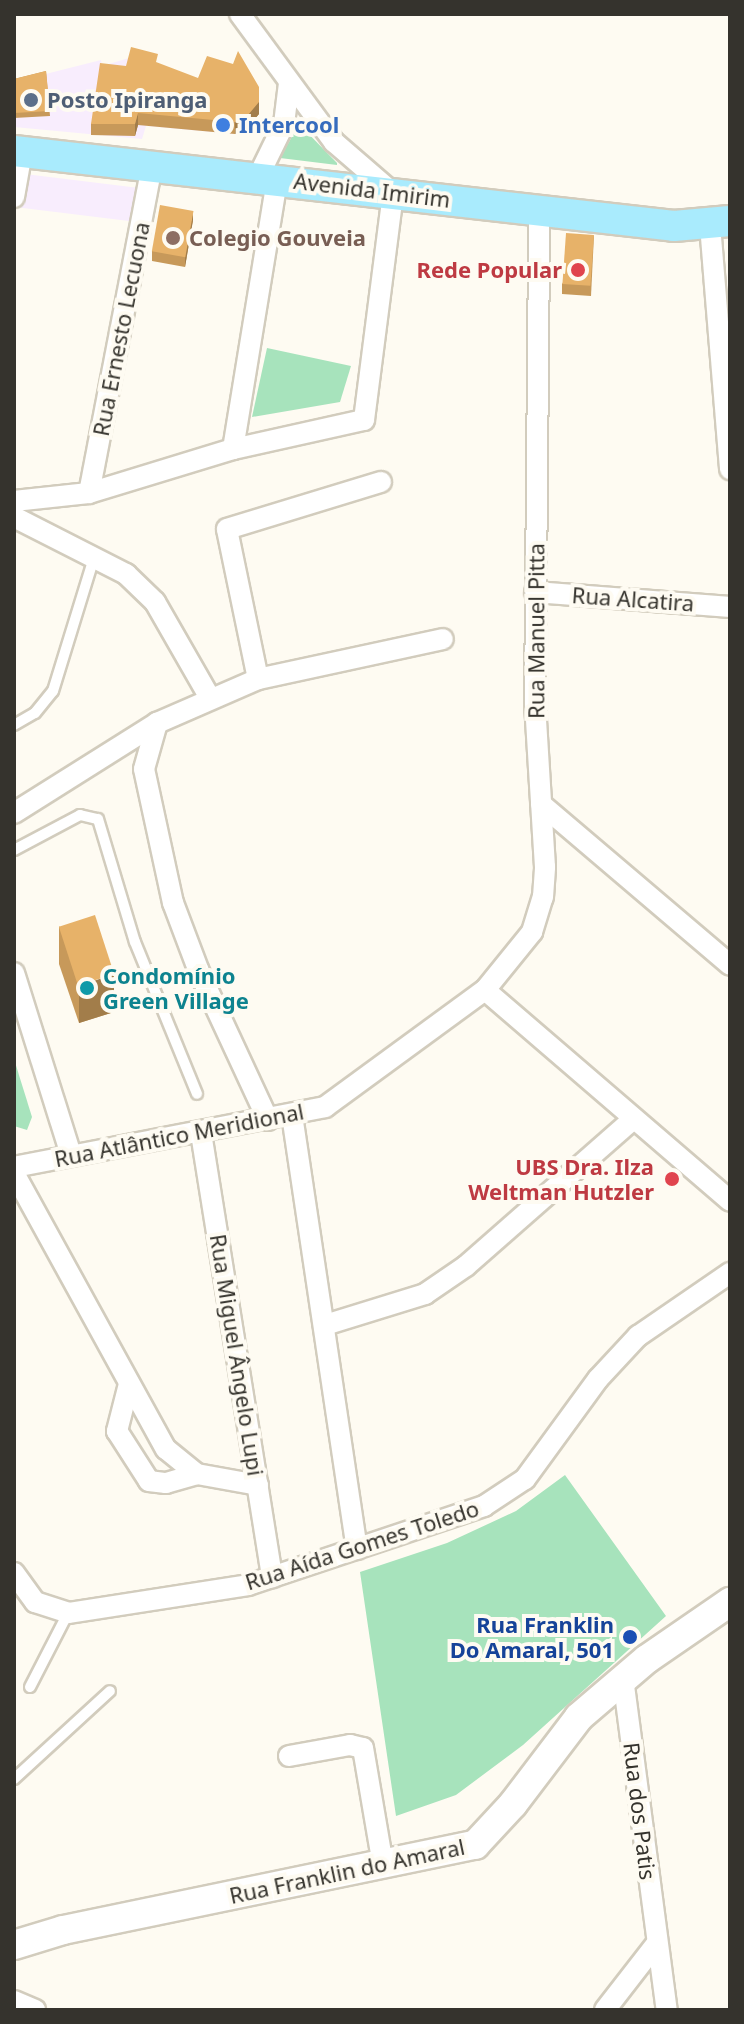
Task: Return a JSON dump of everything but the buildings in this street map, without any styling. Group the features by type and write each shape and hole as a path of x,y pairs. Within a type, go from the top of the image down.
{"main road":[{"name":"Avenida Imirim","path":"18,151 539,210 720,223"}],"street":[{"path":"14,501 89,493 233,449 364,420 393,193 334,142 240,14"},
{"path":"233,449 268,178 284,124 289,83"},
{"path":"14,197 18,151"},
{"name":"Rua Ernesto Lecuona","path":"89,493 152,165"},
{"name":"Rua Manuel Pitta","path":"539,210 535,592 541,804"},
{"path":"720,223 730,469"},
{"path":"258,679 227,529 381,482"},
{"path":"14,517 126,574 155,602 210,698"},
{"name":"Rua Alcatira","path":"535,592 730,607"},
{"path":"14,813 157,723 210,698 258,679 443,639"},
{"path":"157,723 144,769 173,903 268,1120"},
{"path":"541,804 730,965"},
{"name":"Rua Atlântico Meridional","path":"14,1170 71,1155 292,1115 341,1098 485,990 532,932 543,897 541,804"},
{"path":"14,973 71,1155"},
{"path":"485,990 632,1120 730,1201"},
{"path":"292,1115 357,1549"},
{"path":"325,1325 425,1294 466,1266 632,1120"},
{"name":"Rua Miguel Ângelo Lupi","path":"201,1133 272,1577"},
{"path":"14,1170 166,1449 197,1474"},
{"name":"Rua Aída Gomes Toledo","path":"68,1613 272,1577 505,1495 525,1479 598,1379 638,1336 730,1273"},
{"path":"129,1384 117,1431 149,1481 166,1483 197,1474 258,1485"},
{"path":"14,1573 35,1602 68,1613"},
{"name":"Rua Franklin do Amaral","path":"14,1945 63,1930 464,1850 483,1839 579,1717 623,1678 730,1602"},
{"name":"Rua dos Patis","path":"623,1678 667,2010"},
{"path":"289,1756 350,1745 363,1748 383,1865"},
{"path":"605,2010 657,1943"},
{"path":"14,2001 35,2010"}],"lane":[{"path":"14,725 35,713 53,691 94,556"},
{"path":"14,850 80,815 98,819 135,942 197,1094"},
{"path":"30,1687 68,1613"},
{"path":"14,1779 110,1691"}],"shaded area":[{"path":"129,58 198,90 247,76 259,99 257,116 235,134 146,126 142,139 14,127 14,82 101,60 102,66"},
{"path":"25,174 139,188 135,222 21,208"}],"green space":[{"path":"299,124 337,163 337,165 280,158"},
{"path":"267,348 351,366 340,402 252,417"},
{"path":"14,1059 32,1117 27,1130 14,1126"},
{"path":"565,1475 666,1616 523,1745 456,1795 396,1816 360,1572 447,1543 516,1511"}],"place":[{"name":"Posto Ipiranga","path":"31,100"},
{"name":"Intercool","path":"223,125"},
{"name":"Colegio Gouveia","path":"173,238"},
{"name":"Rede Popular","path":"578,270"},
{"name":"Condomínio Green Village","path":"87,988"},
{"name":"UBS Dra. Ilza Weltman Hutzler","path":"672,1179"},
{"name":"Rua Franklin Do Amaral, 501","path":"630,1637"}]}
